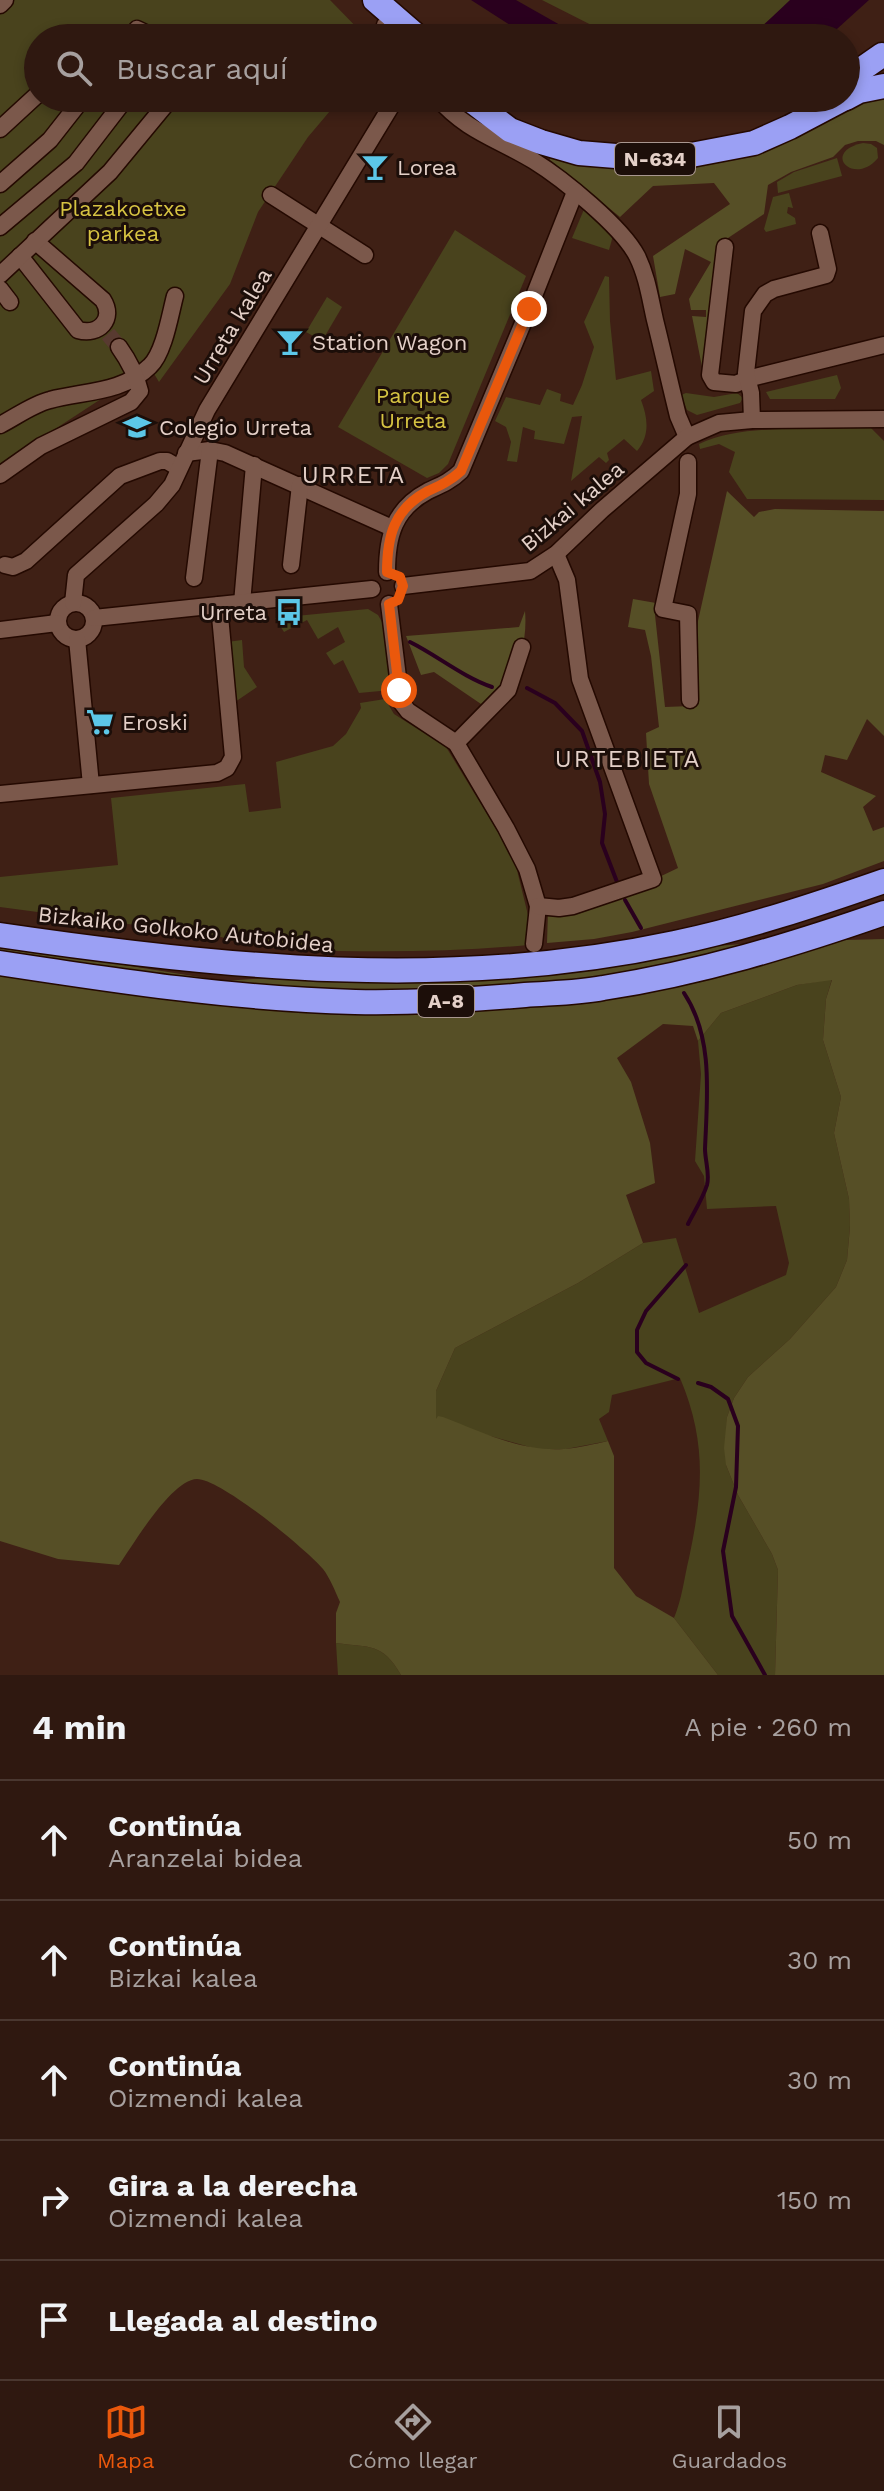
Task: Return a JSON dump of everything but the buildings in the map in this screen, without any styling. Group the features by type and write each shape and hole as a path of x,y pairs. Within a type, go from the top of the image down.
{"highway":[{"path":"356,0 382,24"},
{"path":"375,0 403,24"},
{"path":"860,72 883,60"},
{"name":"N-634","path":"860,91 884,86"},
{"name":"N-634","path":"486,112 538,152 665,160 754,143 819,112"},
{"name":"N-634","path":"509,112 547,130 580,139 628,145 664,145 708,140 749,129 785,112"},
{"name":"Bizkaiko Golkoko Autobidea","path":"0,935 195,961 270,967 453,971 595,957 675,943 790,914 884,881"},
{"name":"A-8","path":"0,963 253,995 355,1002 456,1001 601,989 685,973 797,943 884,913"}],"street":[{"path":"0,5 5,0"},
{"path":"0,129 24,107"},
{"path":"0,184 50,140 72,112"},
{"path":"0,227 76,163 115,112"},
{"path":"0,275 110,172 160,112"},
{"name":"Urreta kalea","path":"73,603 76,575 156,504 172,485 207,410 388,112"},
{"path":"453,112 470,128 538,152 575,192 617,229 636,253 645,275 678,416 687,437"},
{"path":"387,572 392,528 411,503 461,471 575,192"},
{"path":"271,195 365,255"},
{"path":"752,416 746,373 753,311 765,294 774,289 826,275 828,269 820,233"},
{"path":"0,475 41,446 131,402 140,391 135,376 110,336 107,307 103,300 35,241"},
{"path":"725,247 710,375 714,382 736,384 884,345"},
{"path":"20,256 74,333 110,336"},
{"path":"0,425 46,400 101,391 150,366 156,358 175,296"},
{"name":"Bizkai kalea","path":"403,586 530,571 556,554 687,437 719,423 752,416 884,419"},
{"path":"5,565 20,565 120,476 160,461 183,460 210,450 254,465 392,528"},
{"path":"194,578 210,450"},
{"path":"688,462 688,494 663,609 688,614 690,700"},
{"path":"242,603 254,465"},
{"path":"291,565 300,485"},
{"path":"538,906 573,906 653,879 580,679 567,580 556,554"},
{"path":"387,572 400,577 403,586 398,600 389,604 375,598 372,589 374,579 387,572"},
{"path":"94,618 372,589"},
{"path":"73,603 89,608 94,618 92,630 77,639 62,633 57,623 63,608 73,603"},
{"path":"389,604 401,702 408,711 456,743 527,869 538,906 534,944"},
{"path":"0,794 217,773 227,768 233,757 219,605"},
{"path":"0,630 57,623"},
{"path":"77,639 91,785"},
{"path":"456,743 508,690 522,647"}],"green space":[{"name":"Plazakoetxe parkea","path":"330,0 353,24 24,24 24,112 329,112 308,137 258,212 230,284 159,382 150,367 0,465 0,1"},
{"path":"542,0 792,0 764,24 589,24"},
{"path":"863,143 877,148 878,158 869,166 859,169 845,165 844,153 850,147"},
{"path":"837,158 842,176 778,193 777,182 794,172"},
{"path":"789,193 793,208 788,207 787,213 795,218 796,224 766,232 764,229 773,197"},
{"path":"585,207 614,232 609,250 572,238"},
{"name":"Parque Urreta","path":"455,230 526,276 448,464 439,473 427,478 338,427"},
{"path":"605,276 609,277 616,380 651,371 654,391 641,400 646,427 641,445 637,451 624,439 607,453 609,460 606,463 599,457 571,481 582,416 572,417 564,444 534,439 535,431 523,427 517,462 507,461 511,442 506,427 495,421 506,397 540,405 547,389 561,394 560,401 573,405 594,347 584,322"},
{"path":"327,297 342,307 322,341 306,332"},
{"path":"837,375 841,388 835,399 770,399 766,392"},
{"path":"737,393 743,398 740,403 697,415 687,410 681,395 714,397"},
{"path":"869,426 884,441 884,500 747,499 729,472 735,452 719,444 700,449 699,444 739,432"},
{"path":"368,609 378,615 382,622 391,690 359,693 343,660 334,665 326,653 345,642 338,627 318,639 307,620 284,632 275,618"},
{"path":"242,640 244,667 257,687 235,702 227,642"},
{"path":"385,699 394,714 446,747 514,858 528,915 528,945 410,951 293,950 262,947 218,936 0,907 0,877 118,865 111,798 245,784 249,812 281,808 276,762 333,746 346,734 361,708 360,703"},
{"path":"832,979 826,999 823,1040 841,1097 834,1133 849,1199 847,1260 836,1287 790,1339 748,1377 734,1398 727,1417 726,1465 738,1495 778,1570 775,1675 718,1675 674,1618 694,1534 700,1467 695,1424 680,1378 612,1395 609,1412 599,1419 608,1441 566,1449 537,1449 436,1421 436,1391 455,1348 578,1283 643,1243 676,1238 699,1313 786,1275 789,1263 776,1206 707,1209 704,1176 695,1161 701,1074 698,1041 721,1013 797,985"},
{"path":"336,1643 374,1648 388,1657 401,1675 338,1675"}],"shaded area":[{"path":"471,0 516,0 558,24 508,24"},
{"path":"790,0 869,0 842,24 765,24"},
{"path":"860,99 884,100 884,145 876,141 858,141 845,145 833,157 791,172 768,185 764,214 716,246 718,284 703,372 692,316 706,317 706,310 691,310 689,299 711,262 685,249 675,294 660,297 653,256 730,204 714,183 653,186 620,217 550,157 636,168 816,112 860,112"},
{"path":"727,491 754,517 759,512 775,509 884,511 884,736 867,719 847,760 825,755 821,772 876,796 863,807 873,831 884,827 884,861 823,884 632,932 547,943 548,912 655,879 678,868 649,784 646,733 659,727 651,656 645,630 628,627 633,599 656,603 665,707 691,706 698,621"},
{"path":"525,611 525,636 519,660 496,703 481,704 434,672 421,675 406,636 519,627"},
{"path":"884,939 884,1675 775,1675 778,1570 738,1495 726,1465 724,1448 727,1417 734,1398 748,1377 790,1339 836,1287 847,1260 849,1199 834,1133 841,1097 823,1040 826,999 832,980 797,985 721,1013 698,1041 693,1026 663,1024 617,1058 631,1082 650,1143 655,1183 626,1195 643,1243 578,1283 455,1348 436,1391 436,1419 443,1417 517,1444 564,1449 608,1441 614,1456 614,1568 636,1596 674,1618 718,1675 401,1675 388,1657 374,1648 336,1643 336,1613 340,1602 326,1573 314,1559 243,1502 209,1482 197,1479 187,1482 165,1501 119,1565 58,1559 0,1541 0,945 224,981 771,942"}],"waterway":[{"path":"410,642 492,687"},
{"path":"527,688 555,703 582,731 600,782 605,814 602,843 617,882"},
{"path":"625,900 641,928"},
{"path":"684,993 700,1029 707,1089 705,1149 708,1181 688,1224"},
{"path":"678,1379 646,1363 637,1352 637,1330 646,1311 686,1265"},
{"path":"698,1383 711,1387 728,1399 738,1426 736,1487 723,1551 732,1616 765,1675"}],"tunnel":[{"path":"108,334 119,347"}],"place":[{"name":"Lorea","path":"375,167"},
{"name":"Station Wagon","path":"290,342"},
{"name":"Colegio Urreta","path":"137,427"},
{"name":"Urreta","path":"289,612"},
{"name":"Eroski","path":"100,722"}],"district":[{"name":"URRETA","path":"354,475"},
{"name":"URTEBIETA","path":"628,759"}],"route":[{"path":"399,690 389,604 398,600 403,586 400,577 387,572 389,536 400,514 411,503 443,486 461,471 529,309"}]}
